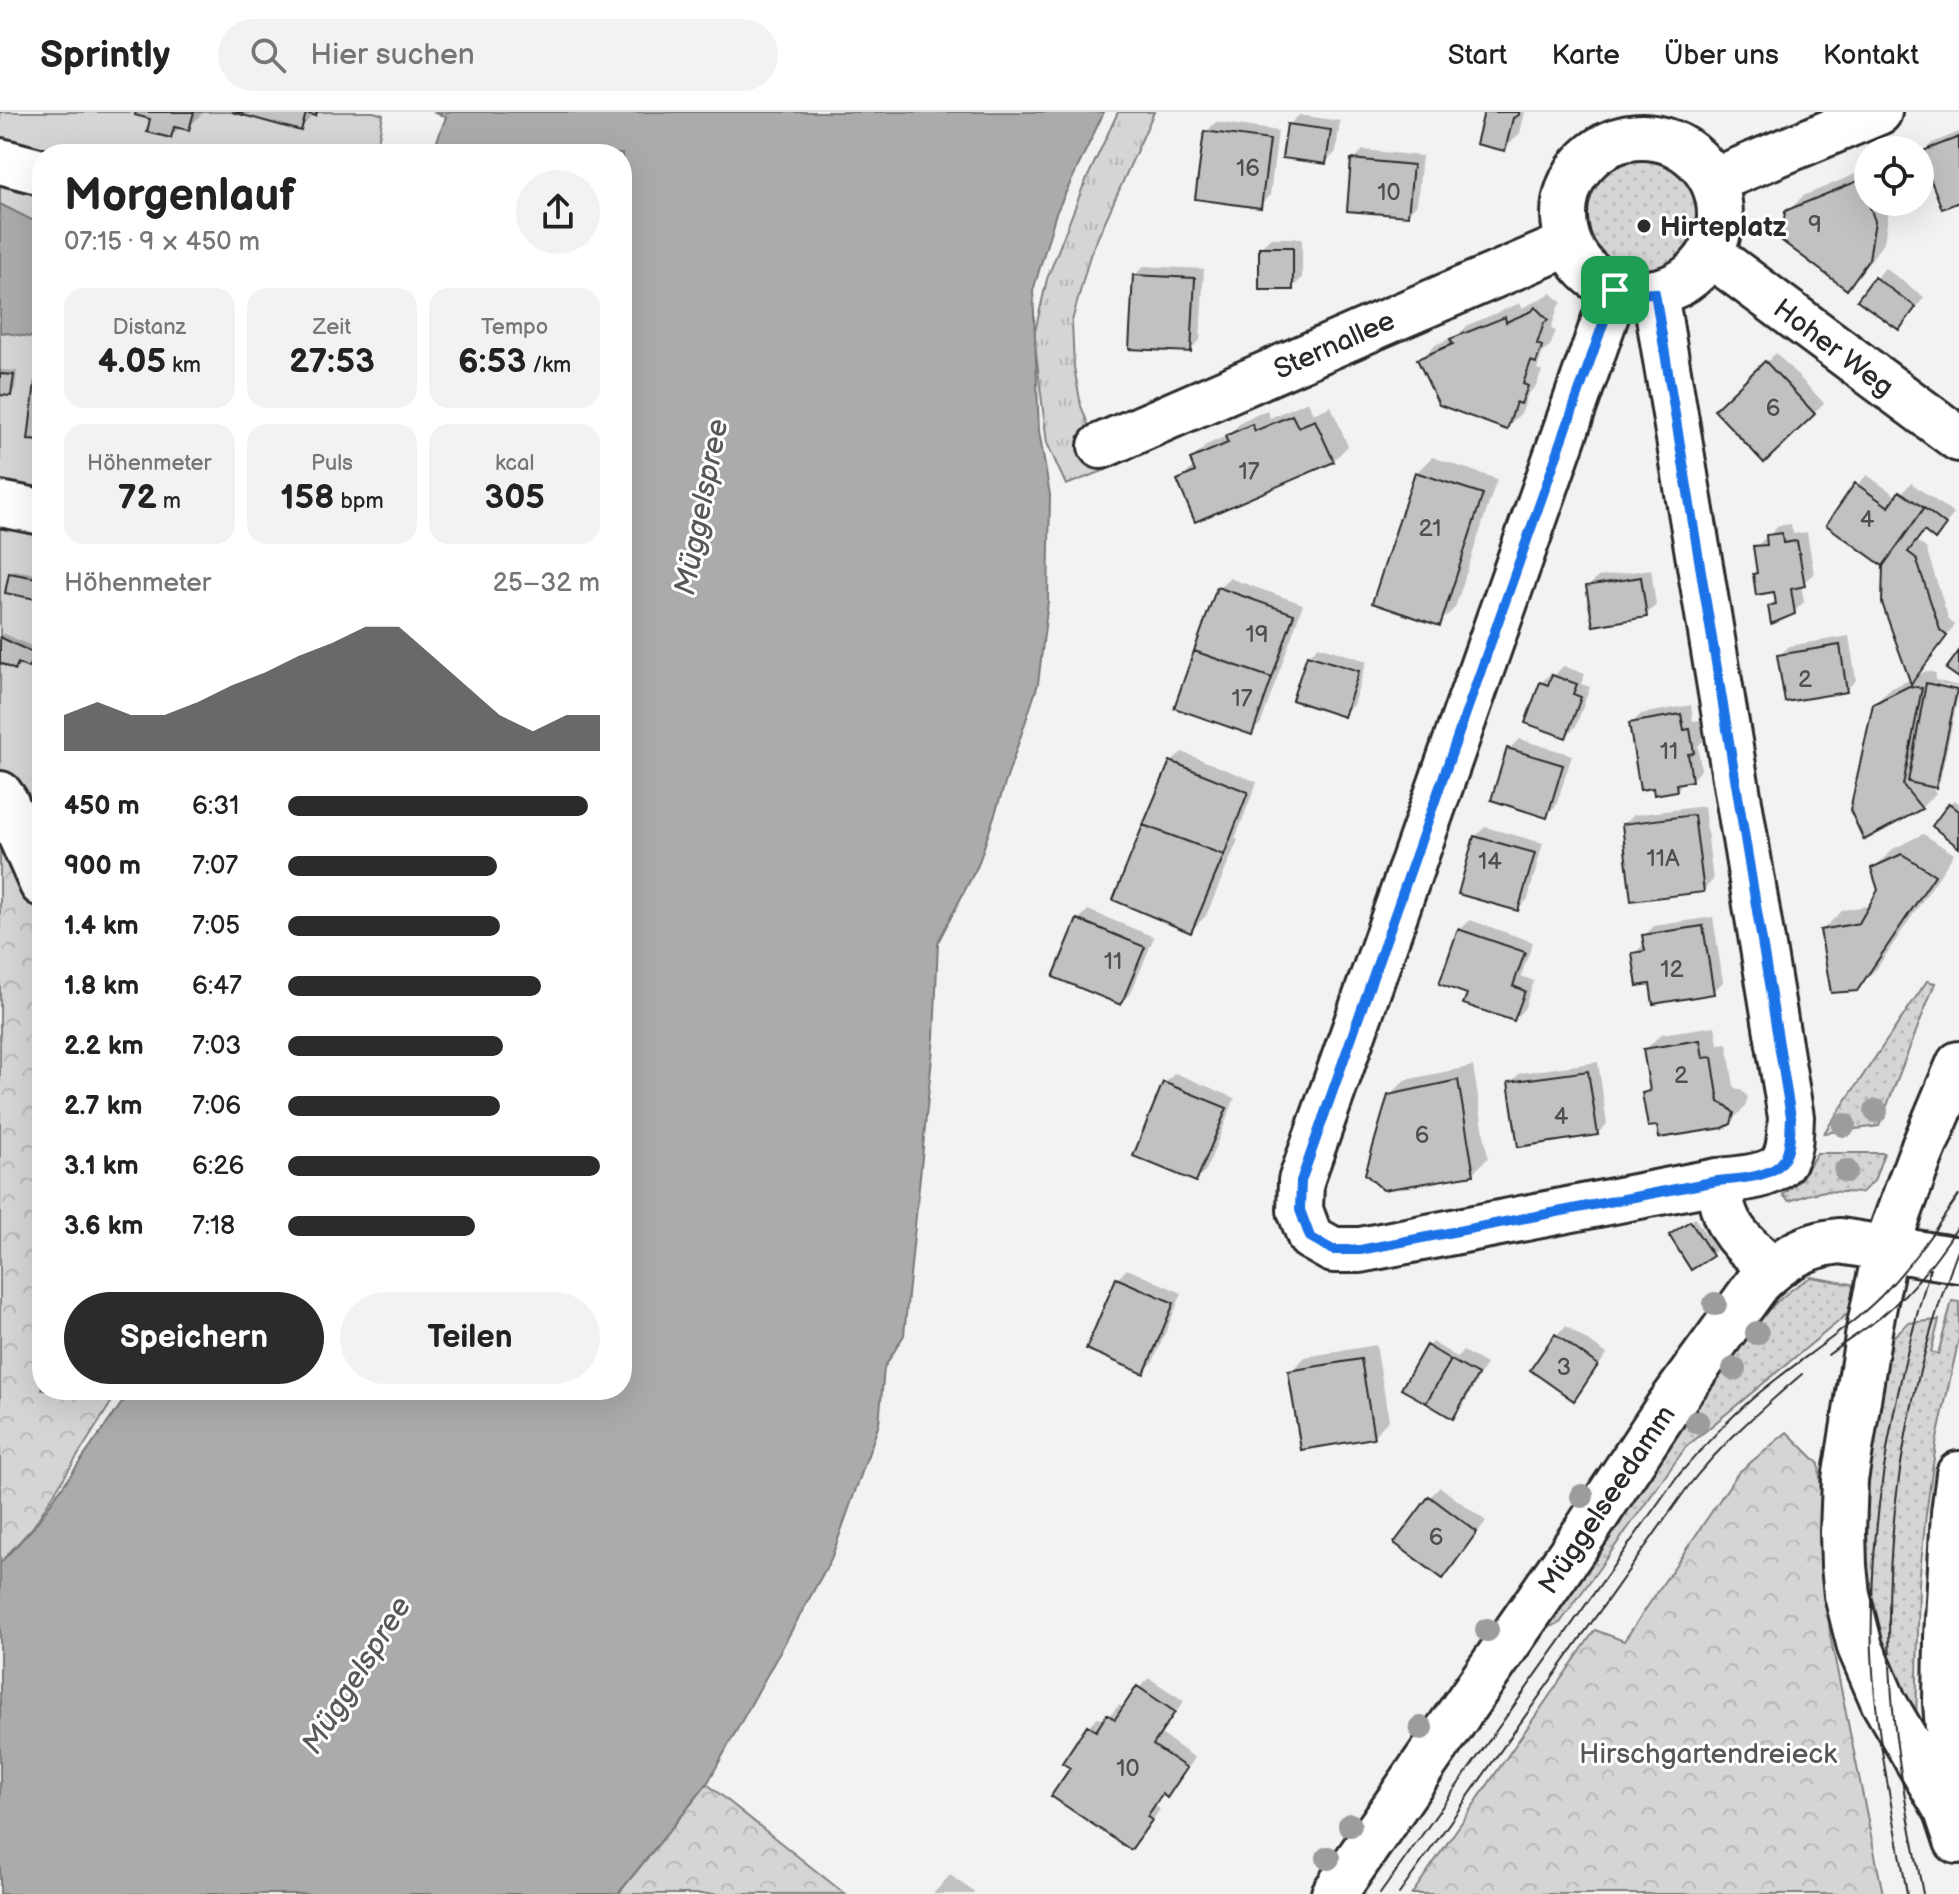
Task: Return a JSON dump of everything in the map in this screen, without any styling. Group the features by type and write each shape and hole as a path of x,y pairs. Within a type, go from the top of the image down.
{"street":[{"path":"1713,181 1879,112"},
{"path":"1626,125 1687,150 1702,164 1713,181 1719,199 1717,237 1700,268 1672,288 1635,291 1595,279 1579,264 1568,244 1563,221 1564,198 1573,176 1587,158 1626,125"},
{"path":"0,161 32,169"},
{"name":"Sternallee","path":"1101,446 1568,244"},
{"name":"Hoher Weg","path":"1710,254 1959,439"},
{"path":"1635,291 1791,1117 1788,1147 1783,1162 1772,1171 1751,1177 1360,1250 1333,1250 1310,1237 1300,1210 1301,1181 1635,291"},
{"path":"0,504 32,510"},
{"path":"0,794 32,862"},
{"path":"1958,1845 1947,1811 1874,1683 1860,1647 1847,1595 1843,1532 1845,1480 1886,1248 1959,1064"},
{"path":"1717,1181 1725,1215 1733,1230 1747,1247 1772,1268"},
{"name":"Müggelseedamm","path":"1334,1894 1666,1410 1772,1268 1803,1249 1840,1241 1959,1260"},
{"path":"1958,1845 1955,1768 1946,1703 1954,1513 1959,1474"}],"green space":[{"path":"0,112 374,112 383,115 378,144 32,144 32,879 0,820"},
{"path":"1118,112 1154,112 1090,255 1072,321 1074,367 1081,406 1106,470 1066,485 1047,443 1034,336 1047,279 1083,187"},
{"path":"1642,152 1666,157 1686,170 1699,190 1704,214 1699,238 1686,258 1666,271 1642,276 1618,271 1598,258 1585,238 1580,214 1585,190 1598,170 1618,157"},
{"path":"0,819 32,879 32,1400 113,1400 33,1527 0,1563"},
{"path":"1927,981 1935,983 1879,1126 1824,1133"},
{"path":"1817,1153 1884,1153 1874,1181 1861,1193 1825,1191 1789,1201 1783,1195 1801,1179"},
{"path":"1811,1277 1851,1284 1857,1294 1856,1307 1686,1447 1560,1623 1536,1632 1712,1377 1768,1310"},
{"path":"1952,1301 1959,1302 1959,1338 1936,1444 1926,1514 1919,1583 1916,1726 1862,1623 1854,1547 1878,1351 1908,1323 1939,1320 1931,1352 1938,1354"},
{"name":"Hirschgartendreieck","path":"1787,1432 1819,1464 1830,1635 1883,1894 1412,1894 1595,1630 1624,1641 1738,1473"},
{"path":"707,1784 845,1894 618,1894"}],"water":[{"name":"Müggelspree","path":"433,112 1104,112 1056,213 1033,291 1039,431 1050,495 1048,601 1038,684 978,865 938,942 934,1038 904,1335 884,1368 879,1424 831,1559 707,1784 618,1894 0,1894 0,1563 33,1528 124,1400 632,1400 632,144 436,144 446,117"},
{"path":"0,204 32,220 32,337 0,332"}],"building":[{"path":"136,112 194,112 189,130 174,127 171,138 147,132 150,119 135,115"},
{"path":"232,112 317,112 316,116 306,113 301,131"},
{"path":"1484,112 1519,112 1513,118 1505,151 1476,144"},
{"path":"1287,124 1331,130 1326,164 1282,158"},
{"path":"1204,131 1270,140 1261,208 1195,199"},
{"path":"1959,137 1959,202 1942,209 1934,188 1934,147"},
{"path":"1351,159 1413,165 1408,216 1347,211"},
{"path":"1854,182 1854,216 1873,216 1875,221 1869,259 1847,290 1782,241 1785,211"},
{"path":"1259,247 1293,247 1293,290 1259,290"},
{"path":"1133,275 1195,278 1191,352 1129,349"},
{"path":"1874,277 1916,307 1899,330 1857,300"},
{"path":"1535,307 1548,320 1537,344 1542,346 1536,363 1531,361 1523,384 1528,386 1521,404 1516,402 1507,430 1439,405 1417,359 1453,344 1450,339 1505,317 1506,322"},
{"path":"1765,361 1815,414 1764,463 1714,410"},
{"path":"0,374 14,375 11,396 0,395"},
{"path":"32,407 32,440 28,440"},
{"path":"1292,415 1298,427 1315,420 1334,462 1195,522 1177,480 1195,472 1190,459 1228,443 1225,436 1252,424 1255,431"},
{"path":"1415,472 1483,494 1440,626 1372,603"},
{"path":"1855,483 1889,507 1899,491 1924,508 1883,566 1826,525"},
{"path":"1924,508 1946,525 1935,540 1924,531 1908,552 1916,558 1940,630 1947,636 1911,684 1882,603 1883,566"},
{"path":"1782,533 1783,543 1797,541 1805,586 1791,589 1795,614 1771,624 1768,606 1776,604 1774,592 1756,595 1753,546 1767,545 1766,535"},
{"path":"9,573 32,577 32,598 5,593"},
{"path":"1641,577 1647,617 1593,626 1586,586"},
{"path":"1217,587 1294,614 1272,678 1194,651"},
{"path":"0,637 32,653 28,668 18,663 15,670 0,663"},
{"path":"1840,645 1847,692 1785,702 1777,655"},
{"path":"1194,651 1272,678 1252,735 1174,708"},
{"path":"1959,651 1959,678 1946,669"},
{"path":"1307,655 1359,671 1344,717 1292,700"},
{"path":"1552,675 1577,684 1573,694 1581,697 1566,738 1525,723 1540,682 1548,685"},
{"path":"1926,683 1957,690 1936,788 1908,782"},
{"path":"1909,686 1922,688 1903,785 1922,809 1864,840 1850,810 1873,704"},
{"path":"1681,714 1684,730 1690,729 1694,753 1688,754 1692,781 1676,784 1677,791 1654,795 1653,788 1640,790 1629,723"},
{"path":"1507,748 1563,765 1547,818 1491,800"},
{"path":"1170,761 1248,792 1224,855 1143,825"},
{"path":"1949,803 1959,811 1959,848 1932,826"},
{"path":"1694,815 1704,892 1631,901 1622,824"},
{"path":"1143,825 1224,855 1191,933 1113,900"},
{"path":"1474,836 1535,853 1518,911 1458,894"},
{"path":"1902,854 1935,875 1857,991 1831,993 1820,930 1859,923 1878,890 1871,868"},
{"path":"1077,919 1145,947 1121,1005 1053,977"},
{"path":"1703,926 1714,994 1653,1004 1650,984 1637,986 1632,953 1645,951 1642,935"},
{"path":"1458,929 1525,952 1513,986 1525,991 1514,1021 1463,1004 1467,994 1439,984"},
{"path":"1700,1040 1703,1058 1712,1057 1719,1102 1734,1113 1731,1124 1659,1138 1657,1126 1648,1127 1642,1093 1650,1091 1643,1049"},
{"path":"1588,1071 1598,1135 1518,1147 1508,1082"},
{"path":"1458,1080 1474,1175 1383,1190 1365,1174 1388,1095"},
{"path":"1163,1082 1227,1108 1196,1182 1133,1156"},
{"path":"1690,1221 1713,1256 1691,1270 1669,1235"},
{"path":"1116,1278 1174,1303 1144,1374 1086,1349"},
{"path":"1555,1334 1598,1365 1574,1401 1530,1370"},
{"path":"1426,1345 1451,1360 1426,1403 1401,1389"},
{"path":"1361,1359 1374,1438 1301,1450 1288,1371"},
{"path":"1451,1360 1478,1375 1453,1419 1426,1403"},
{"path":"1429,1496 1477,1532 1443,1579 1394,1543"},
{"path":"1137,1686 1175,1712 1153,1745 1187,1768 1167,1798 1162,1794 1147,1817 1152,1820 1131,1850 1051,1796 1070,1768 1062,1763 1087,1725 1096,1731 1107,1714 1115,1719"}],"tram line":[{"path":"1380,1894 1676,1478 1752,1399 1881,1296 1913,1260 1959,1195"},
{"path":"1828,1355 1895,1304 1929,1267 1959,1225"},
{"path":"1923,1894 1894,1720 1889,1599 1892,1539 1909,1421 1922,1363 1959,1248"},
{"path":"1907,1894 1877,1714 1872,1604 1877,1519 1889,1435 1907,1352 1930,1269"},
{"path":"1399,1894 1687,1488 1727,1442 1802,1374"}],"place":[{"name":"Hirteplatz","path":"1644,226"}],"route":[{"path":"1615,290 1635,294 1655,293 1791,1117 1788,1147 1783,1162 1772,1171 1751,1177 1360,1250 1333,1250 1310,1237 1300,1210 1301,1181 1615,290"}]}
